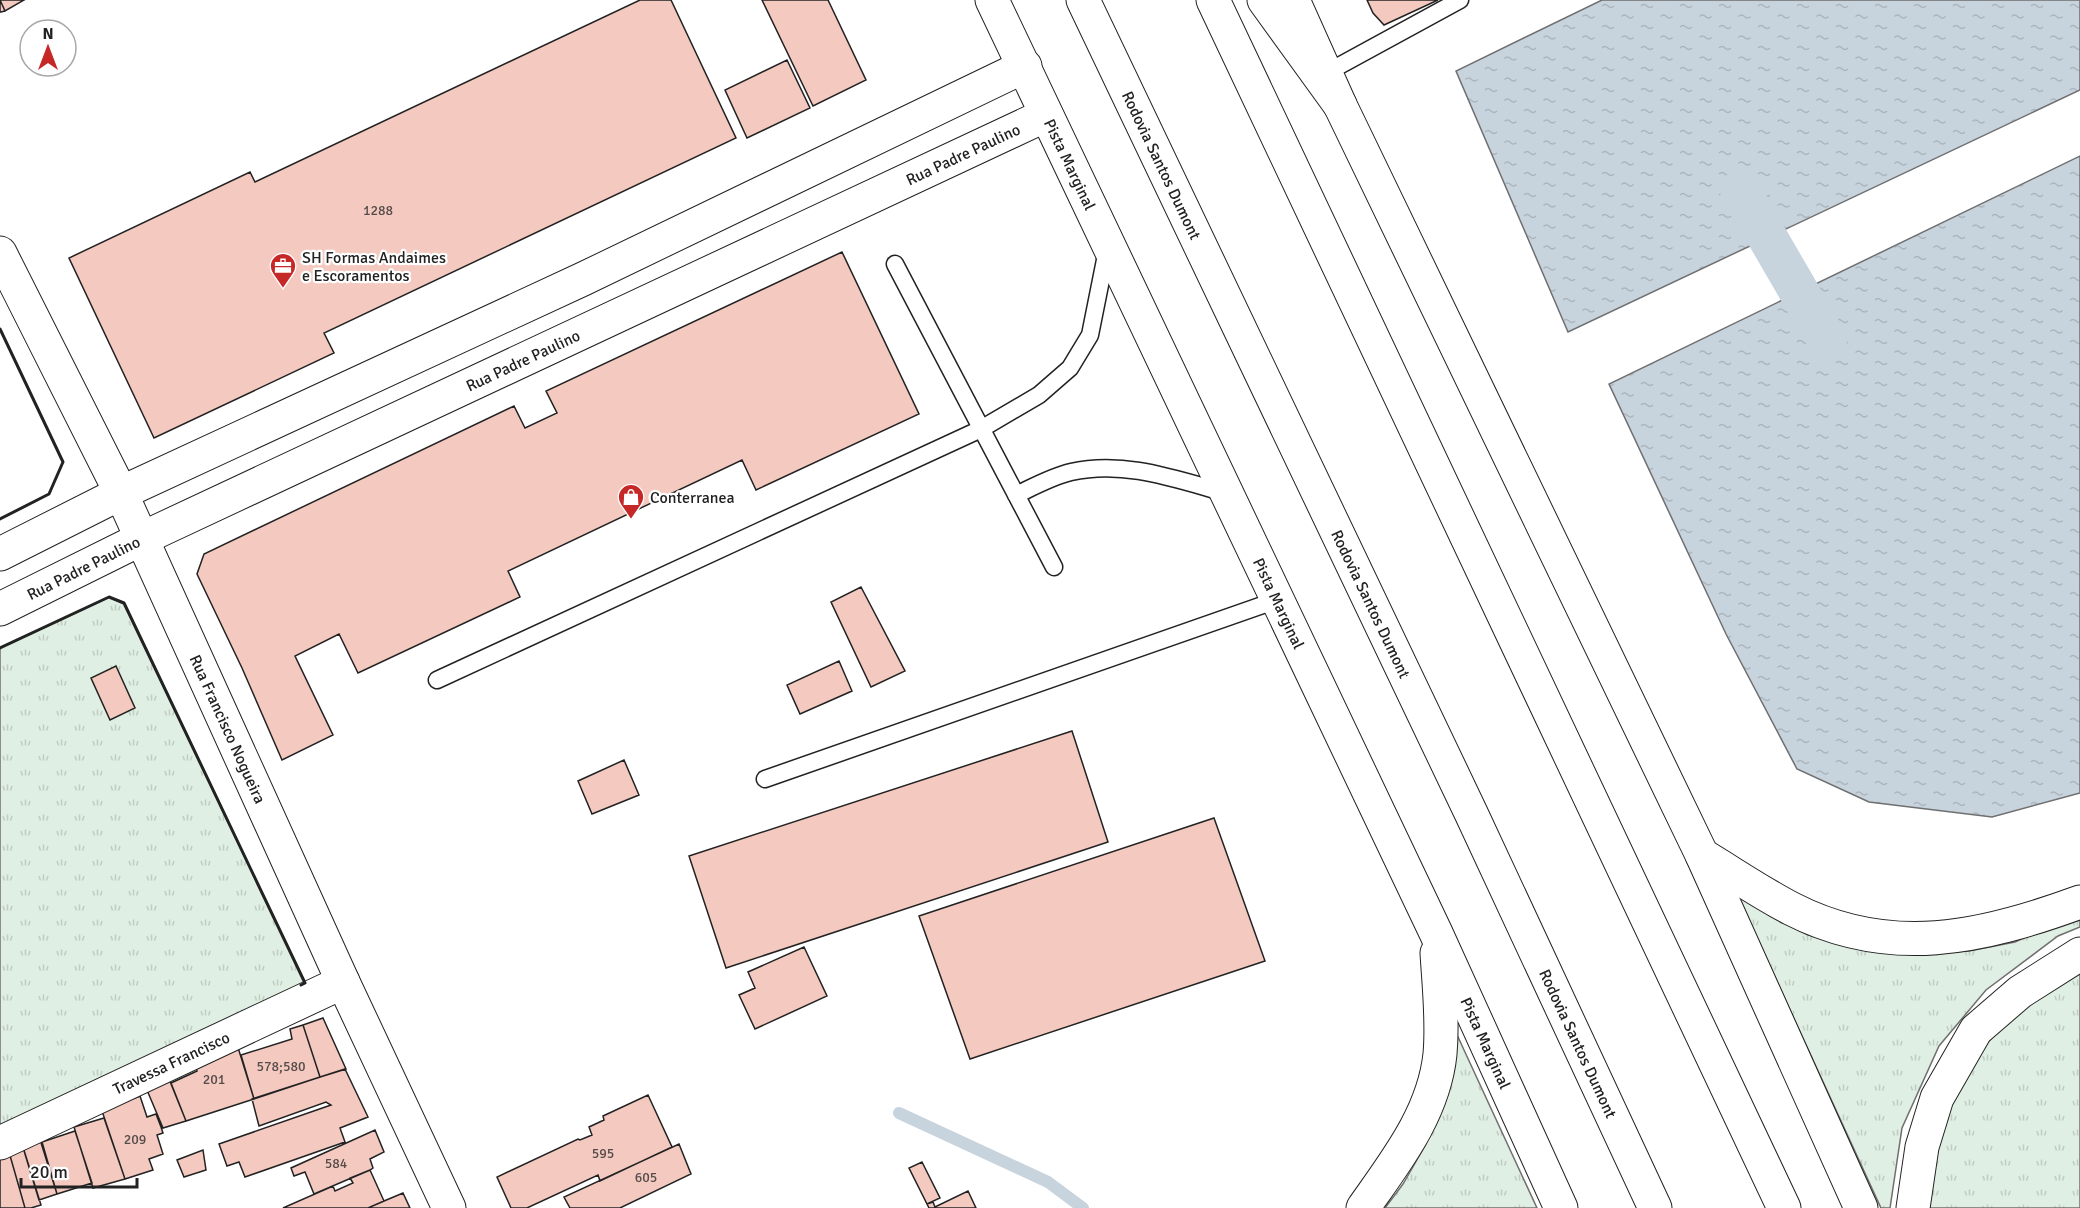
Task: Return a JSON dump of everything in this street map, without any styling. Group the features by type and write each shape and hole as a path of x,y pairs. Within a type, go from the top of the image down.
{"main road":[{"name":"Pista Marginal","path":"992,0 1436,933 1562,1208"},
{"name":"Rodovia Santos Dumont","path":"1083,0 1472,813 1655,1208"},
{"path":"1213,0 1784,1208"},
{"path":"1264,0 1340,105"},
{"path":"1293,0 1340,105 1702,855 1861,1208"},
{"path":"0,554 121,493 594,274 1025,66"},
{"name":"Rua Padre Paulino","path":"0,609 141,539 1046,115"},
{"name":"Rua Francisco Nogueira","path":"0,253 121,493 343,982 450,1208"},
{"path":"1702,855 1794,910 1832,926 1879,938 1934,939 1998,930 2080,902"},
{"path":"1363,1208 1396,1163 1424,1114 1434,1081 1440,1057 1442,1029 1436,933"},
{"path":"1913,1208 1922,1147 1937,1098 1976,1030 2020,992 2080,954"},
{"name":"Travessa Francisco","path":"0,1143 343,982"}],"lane":[{"path":"1326,73 1460,0"},
{"path":"437,680 981,429 1039,395 1070,368 1090,335 1108,244"},
{"path":"895,264 1054,567"},
{"path":"1016,495 1070,472 1111,467 1155,473 1226,494"},
{"path":"765,779 1277,600"}],"green space":[{"path":"109,597 124,604 305,983 0,1127 0,648"},
{"path":"1734,888 1770,916 1808,935 1868,951 1908,954 1969,951 2015,942 2080,912 2080,927 2058,936 1986,990 1939,1046 1902,1128 1890,1208 1881,1208"},
{"path":"2080,965 2080,1208 1925,1208 1926,1188 1954,1091 1979,1053 2009,1017"},
{"path":"1452,1024 1537,1208 1385,1208 1403,1184 1426,1144 1441,1089"}],"water":[{"path":"1602,0 2080,0 2080,90 1568,332 1456,71"},
{"path":"2080,156 2080,793 1992,817 1869,802 1797,769 1726,634 1609,384"}],"building":[{"path":"0,0 24,0 5,11"},
{"path":"0,0 5,11 0,12"},
{"path":"640,0 671,0 736,138 324,333 334,353 154,438 69,258 250,172 255,182"},
{"path":"762,0 828,0 866,80 813,106"},
{"path":"1367,0 1438,0 1384,25 1373,13"},
{"path":"787,60 810,108 747,138 725,90"},
{"path":"842,252 919,414 756,490 742,460 508,571 520,597 358,673 339,634 295,656 333,735 282,760 242,668 197,574 204,554 514,406 525,428 557,413 546,391"},
{"path":"861,587 905,671 871,687 831,602"},
{"path":"839,661 852,691 800,714 787,685"},
{"path":"116,666 135,708 110,720 91,678"},
{"path":"1072,731 1108,842 726,968 689,856"},
{"path":"624,760 639,795 592,814 578,781"},
{"path":"1214,818 1265,961 970,1059 919,916"},
{"path":"804,947 827,996 755,1029 739,995 755,988 748,972"},
{"path":"323,1018 346,1069 320,1077 303,1025"},
{"path":"303,1025 320,1077 254,1099 241,1055 292,1039 290,1029"},
{"path":"236,1041 254,1099 186,1121 171,1083 197,1071 195,1064"},
{"path":"345,1069 368,1117 340,1128 345,1142 245,1177 239,1162 227,1166 219,1144 331,1105 326,1102 259,1126 252,1099"},
{"path":"167,1074 186,1121 163,1128 144,1083"},
{"path":"648,1095 672,1147 600,1181 598,1175 527,1208 511,1208 497,1177 578,1139 592,1135 589,1127 604,1120 603,1116"},
{"path":"140,1096 147,1117 156,1114 163,1133 157,1135 163,1154 149,1159 153,1170 125,1179 102,1111"},
{"path":"104,1118 125,1179 93,1188 74,1127"},
{"path":"375,1130 384,1152 370,1159 373,1168 370,1170 314,1194 305,1172 294,1176 291,1168"},
{"path":"75,1131 92,1183 57,1194 42,1142"},
{"path":"38,1133 57,1194 39,1200 21,1141"},
{"path":"679,1144 691,1174 620,1208 570,1208 564,1197"},
{"path":"23,1147 41,1205 31,1208 25,1208 9,1152"},
{"path":"203,1150 206,1170 184,1177 177,1160"},
{"path":"0,1151 9,1152 25,1208 0,1208"},
{"path":"922,1162 940,1198 927,1204 909,1168"},
{"path":"370,1170 384,1201 368,1208 283,1208 333,1186 335,1191 353,1183 350,1178"},
{"path":"968,1191 976,1208 929,1208 927,1204 933,1202 935,1207"},
{"path":"403,1193 410,1208 368,1208 384,1201"}],"waterway":[{"path":"1740,190 1827,340"},
{"path":"899,1113 1048,1182 1083,1208"}],"wall":[{"path":"0,329 63,462 49,494 0,519"},
{"path":"0,648 109,597 124,603 305,983 301,985"}],"place":[{"name":"SH Formas Andaimes e Escoramentos","path":"283,289"},
{"name":"Conterranea","path":"631,520"}]}
